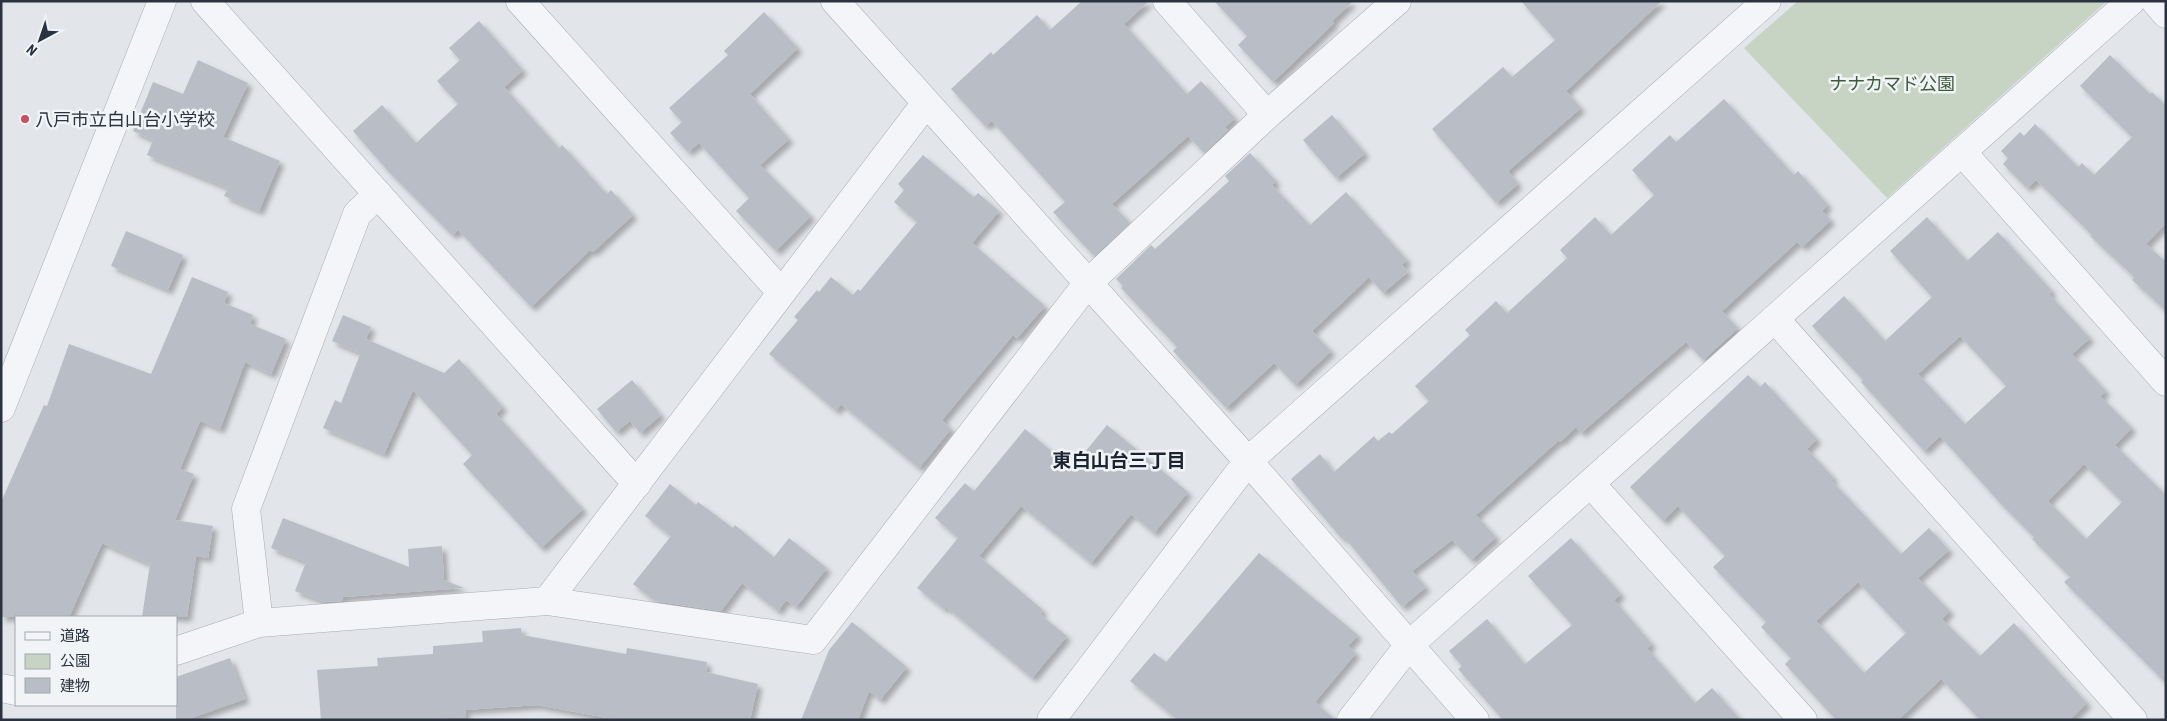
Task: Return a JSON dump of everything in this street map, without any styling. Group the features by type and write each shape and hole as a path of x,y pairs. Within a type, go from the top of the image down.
{"street":[{"path":"1,408 162,1"},
{"path":"205,1 637,484"},
{"path":"520,1 781,292"},
{"path":"835,1 1248,462 1475,720"},
{"path":"1167,1 1267,115"},
{"path":"178,650 259,623 547,601 813,640 1087,284 1267,115 1397,1"},
{"path":"1051,720 1248,462 1767,1"},
{"path":"1351,720 1409,645 2131,1"},
{"path":"2155,1 2166,14"},
{"path":"547,601 926,103"},
{"path":"1962,152 2166,382"},
{"path":"259,623 246,509 358,214 378,194"},
{"path":"1775,319 2133,720"},
{"path":"1590,484 1802,720"},
{"path":"1,688 15,691"}],"green space":[{"name":"ナナカマド公園","path":"1798,1 2107,1 1887,198 1744,48"}],"building":[{"path":"1082,1 1149,1 1124,24 1187,94 1201,81 1235,118 1225,127 1228,130 1204,153 1188,136 1112,204 1130,223 1094,256 1053,212 1065,202 992,121 985,126 951,89 991,52 993,55 1037,15 1050,30"},
{"path":"1214,1 1353,1 1332,21 1334,23 1273,82 1238,45 1247,36"},
{"path":"1521,1 1662,1 1566,91 1581,108 1508,171 1518,184 1496,203 1432,129 1503,67 1512,77 1555,40"},
{"path":"764,12 798,48 750,94 789,139 760,165 811,216 776,251 736,211 749,198 699,143 688,152 670,133 682,122 669,108 728,55 724,51"},
{"path":"479,21 523,70 504,87 559,148 562,145 607,194 611,190 633,215 593,252 590,250 531,307 458,230 452,235 388,171 353,131 382,105 416,143 458,104 437,81 460,60 449,48"},
{"path":"2110,55 2150,94 2152,92 2166,106 2166,223 2146,244 2166,262 2166,311 2132,280 2134,277 2090,236 2092,235 2036,180 2027,188 2003,164 2008,158 2001,151 2020,132 2024,136 2035,124 2078,167 2082,163 2094,175 2132,137 2080,86"},
{"path":"198,60 248,83 223,137 280,161 259,211 224,196 228,188 147,155 153,140 133,131 153,82 183,94"},
{"path":"1724,99 1794,175 1798,171 1828,205 1822,211 1831,220 1802,247 1797,242 1722,311 1738,328 1703,360 1686,342 1581,433 1576,427 1560,442 1559,440 1476,515 1496,537 1471,560 1452,540 1412,571 1426,587 1402,607 1344,537 1342,539 1291,479 1320,454 1334,472 1374,436 1378,441 1389,432 1392,434 1429,401 1415,386 1470,335 1465,330 1496,301 1507,313 1567,258 1560,250 1595,217 1611,235 1654,195 1632,170 1670,135 1676,142"},
{"path":"1332,115 1365,153 1336,178 1303,140"},
{"path":"1250,153 1276,181 1272,185 1310,225 1346,192 1407,260 1402,265 1408,272 1383,293 1369,277 1312,331 1331,351 1295,385 1274,363 1226,408 1173,351 1177,347 1121,288 1123,286 1116,279 1151,245 1155,249 1229,181 1225,176"},
{"path":"923,155 974,197 978,193 999,211 972,243 1045,306 1017,338 1013,335 942,420 951,429 919,468 841,404 836,411 769,354 798,320 794,317 831,277 853,295 858,289 860,291 917,222 894,202 904,190 898,184"},
{"path":"1927,217 1967,261 1998,232 2052,291 2049,294 2090,338 2072,354 2106,391 2100,396 2132,428 2115,445 2166,495 2166,683 2064,582 2070,577 2032,539 2034,537 2000,503 1940,436 1924,451 1861,382 1863,380 1812,326 1844,296 1885,341 1932,297 1890,251","holes":["1960,336 2006,386 1965,424 1918,374","2084,464 2122,502 2086,539 2048,501"]},
{"path":"126,231 183,255 168,290 111,266"},
{"path":"192,277 228,292 224,303 253,315 250,324 286,339 271,374 245,362 220,429 200,421 180,469 194,474 175,520 213,526 208,558 196,556 187,617 142,616 150,564 102,543 69,616 1,617 1,502 44,405 47,406 69,344 151,374"},
{"path":"343,315 371,327 360,353 332,341"},
{"path":"366,339 444,373 459,359 503,407 496,414 583,509 541,548 463,464 472,455 413,390 384,454 323,428 335,400 341,403"},
{"path":"1748,375 1760,387 1765,382 1817,439 1807,449 1834,478 1831,480 1901,554 1929,528 1949,550 1918,578 1950,611 1942,619 1980,656 2014,623 2087,703 2070,720 1980,720 1941,679 1898,720 1836,720 1785,664 1791,658 1761,627 1766,622 1713,567 1725,556 1678,506 1663,521 1630,487","holes":["1858,582 1906,633 1864,673 1816,621"]},
{"path":"632,380 661,415 640,433 630,421 616,432 597,409"},
{"path":"1107,425 1188,492 1154,533 1131,514 1091,563 1021,506 979,556 1043,610 1040,614 1067,636 1032,678 946,607 944,609 917,588 958,538 935,518 965,483 974,491 1025,429 1072,468"},
{"path":"670,484 696,505 698,502 733,528 735,525 774,557 789,538 827,568 796,607 786,600 778,611 742,583 721,611 655,601 633,584 671,536 645,516"},
{"path":"283,518 409,567 408,549 442,546 444,580 464,588 343,597 342,601 325,602 295,591 306,562 271,548"},
{"path":"1571,538 1621,594 1614,600 1652,644 1647,648 1695,703 1712,688 1741,720 1503,720 1458,669 1462,666 1449,651 1487,619 1525,664 1572,625 1528,576"},
{"path":"1259,553 1358,635 1348,646 1356,653 1315,702 1336,720 1178,720 1130,681 1154,653 1166,662"},
{"path":"852,622 907,667 880,700 869,691 858,720 801,720 829,650"},
{"path":"521,628 522,635 626,654 627,648 707,662 706,672 758,684 750,720 619,720 537,705 465,710 466,717 415,720 321,720 317,670 378,666 377,658 433,654 433,646 483,642 482,631"},
{"path":"230,658 245,699 186,720 176,720 178,676"}],"place":[{"name":"八戸市立白山台小学校","path":"25,119"}],"district":[{"name":"東白山台三丁目","path":"1119,460"}]}
